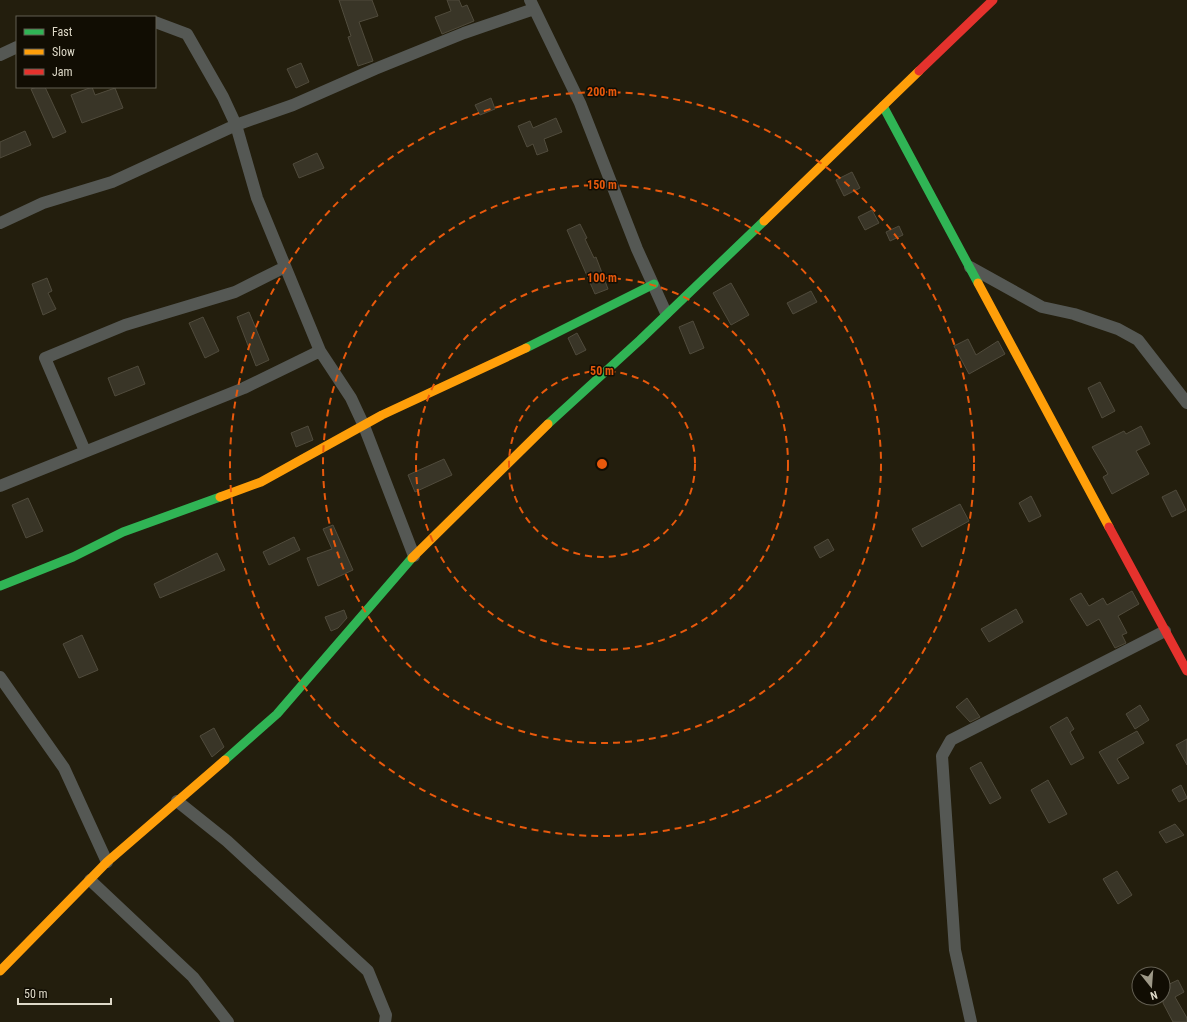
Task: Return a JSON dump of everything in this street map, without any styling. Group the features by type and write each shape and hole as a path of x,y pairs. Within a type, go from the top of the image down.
{"street":[{"path":"0,971 107,862 277,714 414,556 569,403 640,340 666,313 993,0"},
{"path":"0,223 43,203 112,182 236,125 293,105 375,69 532,4 580,103 637,249 666,313"},
{"path":"156,22 187,34 223,97 236,125 258,198 285,267 320,351 351,398 364,426 414,556"},
{"path":"0,55 16,47"},
{"path":"883,106 1187,671"},
{"path":"85,451 45,358 125,325 234,292 285,267"},
{"path":"970,267 1042,307 1074,314 1118,329 1138,340 1187,403"},
{"path":"0,586 73,557 123,532 261,482 382,415 485,368 654,284"},
{"path":"0,486 244,388 320,351"},
{"path":"971,1022 955,950 942,756 951,740 1165,631"},
{"path":"0,677 64,768 107,862"},
{"path":"177,801 227,841 368,971 386,1015 385,1022"},
{"path":"90,880 193,977 228,1022"}],"building":[{"path":"339,0 372,0 378,16 359,22 373,61 358,66 348,37 351,36"},
{"path":"447,0 459,0 462,7 467,5 474,21 442,34 435,17 451,11"},
{"path":"301,63 309,82 296,88 287,69"},
{"path":"45,88 66,132 53,138 31,89"},
{"path":"89,88 92,88 95,95 115,88 123,108 82,123 71,95"},
{"path":"491,98 495,109 480,115 475,105"},
{"path":"556,118 562,132 544,139 548,151 537,155 533,144 527,147 518,126 530,121 533,128"},
{"path":"25,131 31,145 0,158 0,142"},
{"path":"317,153 324,168 299,178 293,164"},
{"path":"852,172 860,188 844,196 836,180"},
{"path":"872,210 879,223 865,230 858,217"},
{"path":"580,224 594,258 596,257 608,289 595,294 567,230"},
{"path":"899,226 903,235 890,241 886,232"},
{"path":"47,278 52,291 48,293 56,309 43,315 32,284"},
{"path":"731,283 749,315 731,325 713,293"},
{"path":"811,291 817,302 793,314 787,303"},
{"path":"249,312 269,360 256,366 237,317"},
{"path":"203,317 219,351 205,358 189,323"},
{"path":"693,321 704,348 690,354 679,327"},
{"path":"577,333 586,350 576,355 568,338"},
{"path":"968,339 976,355 998,341 1005,354 969,374 954,346"},
{"path":"138,366 145,384 115,396 108,378"},
{"path":"1100,382 1115,411 1102,418 1088,388"},
{"path":"308,426 313,440 296,447 291,433"},
{"path":"1141,426 1150,444 1136,451 1149,474 1112,494 1103,477 1108,474 1092,447 1124,431 1126,434"},
{"path":"444,459 452,475 415,492 408,475"},
{"path":"1176,490 1186,510 1172,517 1162,497"},
{"path":"1031,496 1041,516 1029,522 1019,503"},
{"path":"28,498 43,531 26,538 12,505"},
{"path":"960,504 969,521 922,547 912,529"},
{"path":"333,525 353,570 318,586 307,558 332,549 323,529"},
{"path":"294,537 300,550 269,565 263,552"},
{"path":"828,539 834,550 820,558 814,547"},
{"path":"217,553 225,570 160,598 154,584"},
{"path":"1132,591 1139,604 1118,616 1127,633 1122,635 1126,643 1115,648 1099,619 1087,626 1070,599 1081,593 1089,606 1103,598 1107,605"},
{"path":"1016,609 1023,622 989,642 981,629"},
{"path":"344,610 347,618 338,628 331,631 325,617"},
{"path":"82,635 98,670 79,678 63,644"},
{"path":"967,698 980,717 970,722 956,707"},
{"path":"1140,705 1149,720 1135,729 1126,714"},
{"path":"1067,717 1074,729 1070,732 1084,758 1071,765 1050,727"},
{"path":"214,728 224,747 212,757 200,736"},
{"path":"1137,731 1144,743 1117,759 1129,778 1118,784 1099,752"},
{"path":"1187,739 1187,765 1176,745"},
{"path":"981,762 1001,798 990,804 970,768"},
{"path":"1048,780 1067,814 1049,823 1031,790"},
{"path":"1181,785 1187,798 1179,802 1172,790"},
{"path":"1175,824 1184,835 1166,843 1159,832"},
{"path":"1117,871 1132,895 1118,904 1103,879"},
{"path":"1178,980 1184,992 1175,997 1187,1018 1187,1022 1173,1022 1165,1006 1171,1006 1171,983"}],"traffic: fast":[{"path":"883,106 978,283"},
{"path":"548,424 640,340 764,221"},
{"path":"526,348 654,284"},
{"path":"0,586 73,557 123,532 220,497"},
{"path":"225,760 277,714 412,558"}],"traffic: slow":[{"path":"764,221 919,71"},
{"path":"978,283 1109,527"},
{"path":"220,497 261,482 382,415 526,348"},
{"path":"412,558 548,424"},
{"path":"0,971 107,862 225,760"}],"traffic: jam":[{"path":"919,71 993,0"},
{"path":"1109,527 1187,671"}]}
